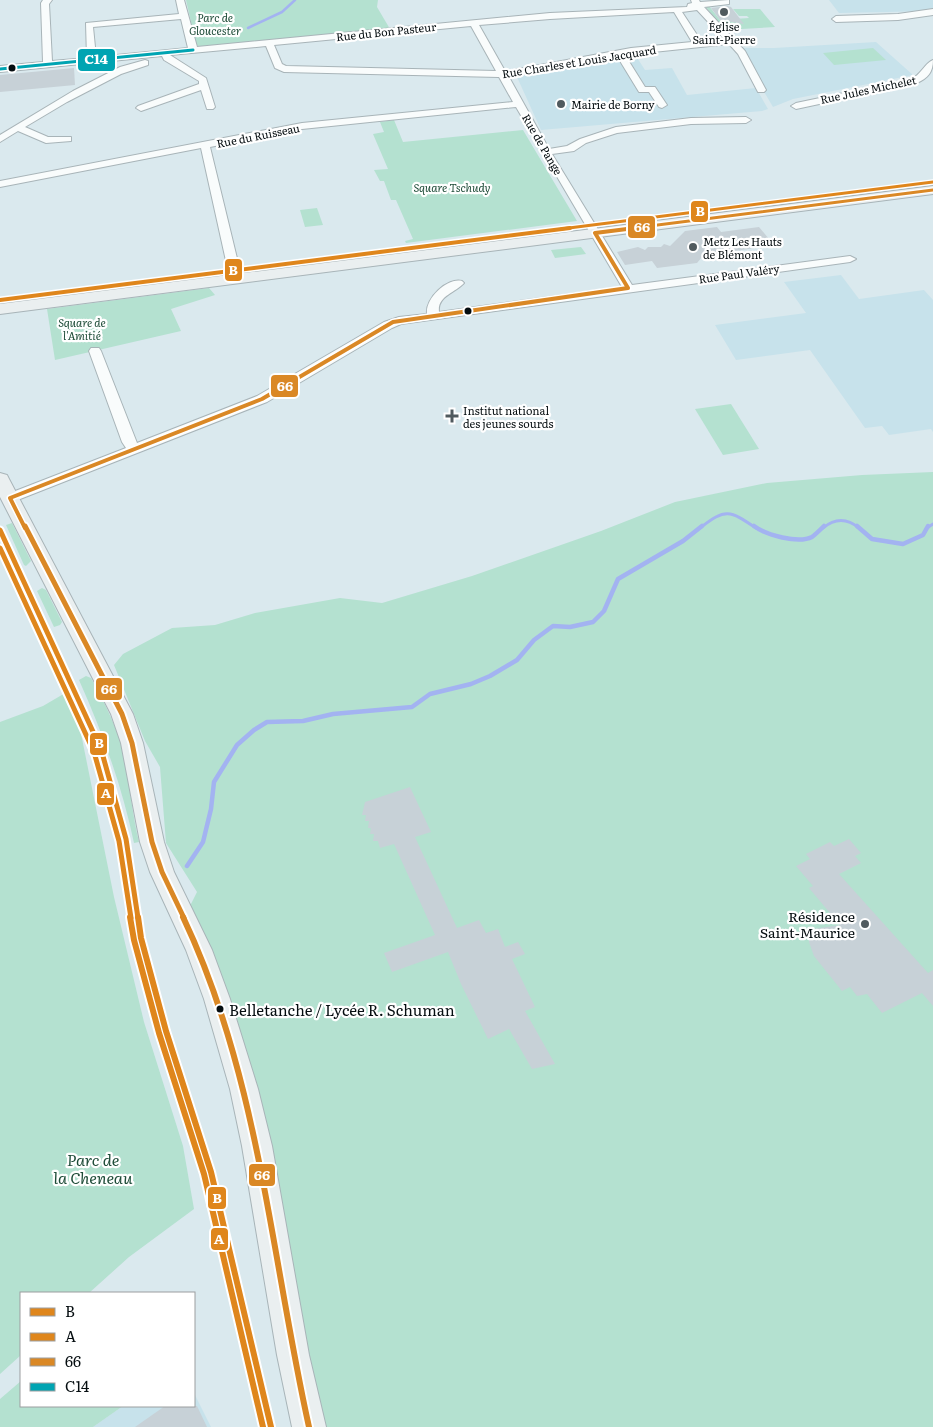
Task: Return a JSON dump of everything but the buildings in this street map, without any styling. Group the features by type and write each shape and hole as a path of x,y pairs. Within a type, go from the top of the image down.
{"main road":[{"path":"0,309 933,190"},
{"path":"0,479 5,500 122,714 132,743 152,842 162,872 199,950 217,1000 244,1089 255,1137 293,1355 309,1427"}],"street":[{"path":"48,0 45,3 48,64"},
{"path":"180,0 193,50"},
{"name":"Rue du Bon Pasteur","path":"0,69 92,60 167,56 193,50 474,23 492,29 691,9 693,3 726,2 725,0"},
{"path":"693,3 742,53 761,90"},
{"path":"678,9 698,44"},
{"path":"836,19 898,17 933,12"},
{"path":"92,60 90,25 184,16"},
{"name":"Rue de Pange","path":"474,23 546,152 628,288"},
{"path":"492,29 492,55"},
{"name":"Rue Charles et Louis Jacquard","path":"269,43 280,67 331,74 400,76 429,68 503,74 618,53 730,41"},
{"path":"618,53 642,90 652,89 662,105"},
{"path":"0,139 53,105 130,66 167,56 201,78 210,107"},
{"name":"Rue Jules Michelet","path":"796,106 914,81 921,78 933,63"},
{"path":"141,108 205,86"},
{"name":"Rue du Ruisseau","path":"0,184 302,126 520,104"},
{"path":"546,152 570,149 603,133 616,130 690,122 746,120"},
{"path":"16,128 27,130 46,140 68,139"},
{"path":"203,145 207,149 236,279"},
{"name":"Rue Paul Valéry","path":"5,500 262,399 393,322 628,288 850,259"},
{"path":"433,315 432,306 438,296 458,283"},
{"path":"95,351 128,442 134,449"}],"shaded area":[{"path":"829,0 933,0 933,11 839,13"},
{"path":"876,42 913,75 793,99 773,107 737,46 743,48 774,48"},
{"path":"634,53 645,70 672,68 687,95 756,88 768,109 541,130 517,77"},
{"path":"841,275 859,299 924,290 933,300 933,432 931,429 889,435 882,426 865,428 810,350 736,360 715,325 806,313 784,282"},
{"path":"195,1395 211,1427 93,1427 122,1407 195,1407"}],"green space":[{"name":"Parc de Gloucester","path":"186,0 378,0 377,7 390,29 199,47 196,44"},
{"path":"705,6 709,6 720,20 749,18 747,16 739,16 733,9 760,9 775,27 724,30"},
{"path":"873,48 886,60 834,65 823,53"},
{"name":"Square Tschudy","path":"394,120 403,142 523,130 577,221 406,243 405,241 413,239 396,200 391,200 384,181 380,181 374,170 388,169 373,134 384,132 380,122"},
{"path":"317,208 323,225 305,227 300,210"},
{"path":"581,247 586,254 555,258 551,250"},
{"name":"Square de l'Amitié","path":"209,288 215,295 171,309 181,331 55,360 47,309"},
{"path":"731,404 759,449 723,455 695,409"},
{"path":"933,472 933,1427 309,1427 268,1214 184,918 197,892 166,843 160,767 145,741 114,665 123,654 172,628 215,625 255,613 340,598 382,603 472,576 601,531 675,502 767,483 862,475"},
{"path":"12,523 31,561 26,566 6,525"},
{"path":"42,588 46,590 62,622 60,625 54,627 37,591"},
{"path":"86,676 91,678 99,693 120,741 139,842 134,843 124,801 111,760 79,680"},
{"name":"Parc de la Cheneau","path":"72,689 114,897 144,1022 183,1146 194,1209 129,1257 90,1292 20,1292 20,1356 0,1374 0,722 43,706"},
{"path":"20,1382 20,1407 122,1407 93,1427 0,1427 0,1399"}],"waterway":[{"path":"248,28 282,12 295,0"},
{"path":"700,528 722,514 733,515 756,528"},
{"path":"823,528 832,522 841,520 850,522 859,528"},
{"path":"927,528 933,524"},
{"path":"187,866 203,842 211,809 214,782 237,745 254,730 267,722 303,721 333,714 412,707 430,694 471,684 490,676 517,660 534,640 553,626 570,627 593,622 604,611 618,579 683,541 702,526"},
{"path":"754,526 774,535 799,540 812,537 824,526"},
{"path":"857,526 872,539 903,544 923,535 928,526"}],"transit line":[{"name":"C14","path":"0,69 193,50"},
{"name":"B","path":"0,300 933,182"},
{"name":"66","path":"309,1427 293,1355 257,1146 244,1089 217,999 199,950 162,872 152,842 132,743 122,714 10,498 262,399 393,322 628,288 595,233 933,190"},
{"name":"B","path":"0,530 101,749 126,839 141,938 166,1031 211,1172 271,1427"},
{"name":"A","path":"0,548 94,752 119,841 134,940 159,1033 204,1174 263,1427"}],"place":[{"name":"Église Saint-Pierre","path":"724,12"},
{"name":"Mairie de Borny","path":"561,104"},
{"name":"Metz Les Hauts de Blémont","path":"693,247"},
{"name":"Institut national des jeunes sourds","path":"452,416"},
{"name":"Résidence Saint-Maurice","path":"865,924"},
{"name":"Belletanche / Lycée R. Schuman","path":"220,1009"}]}
